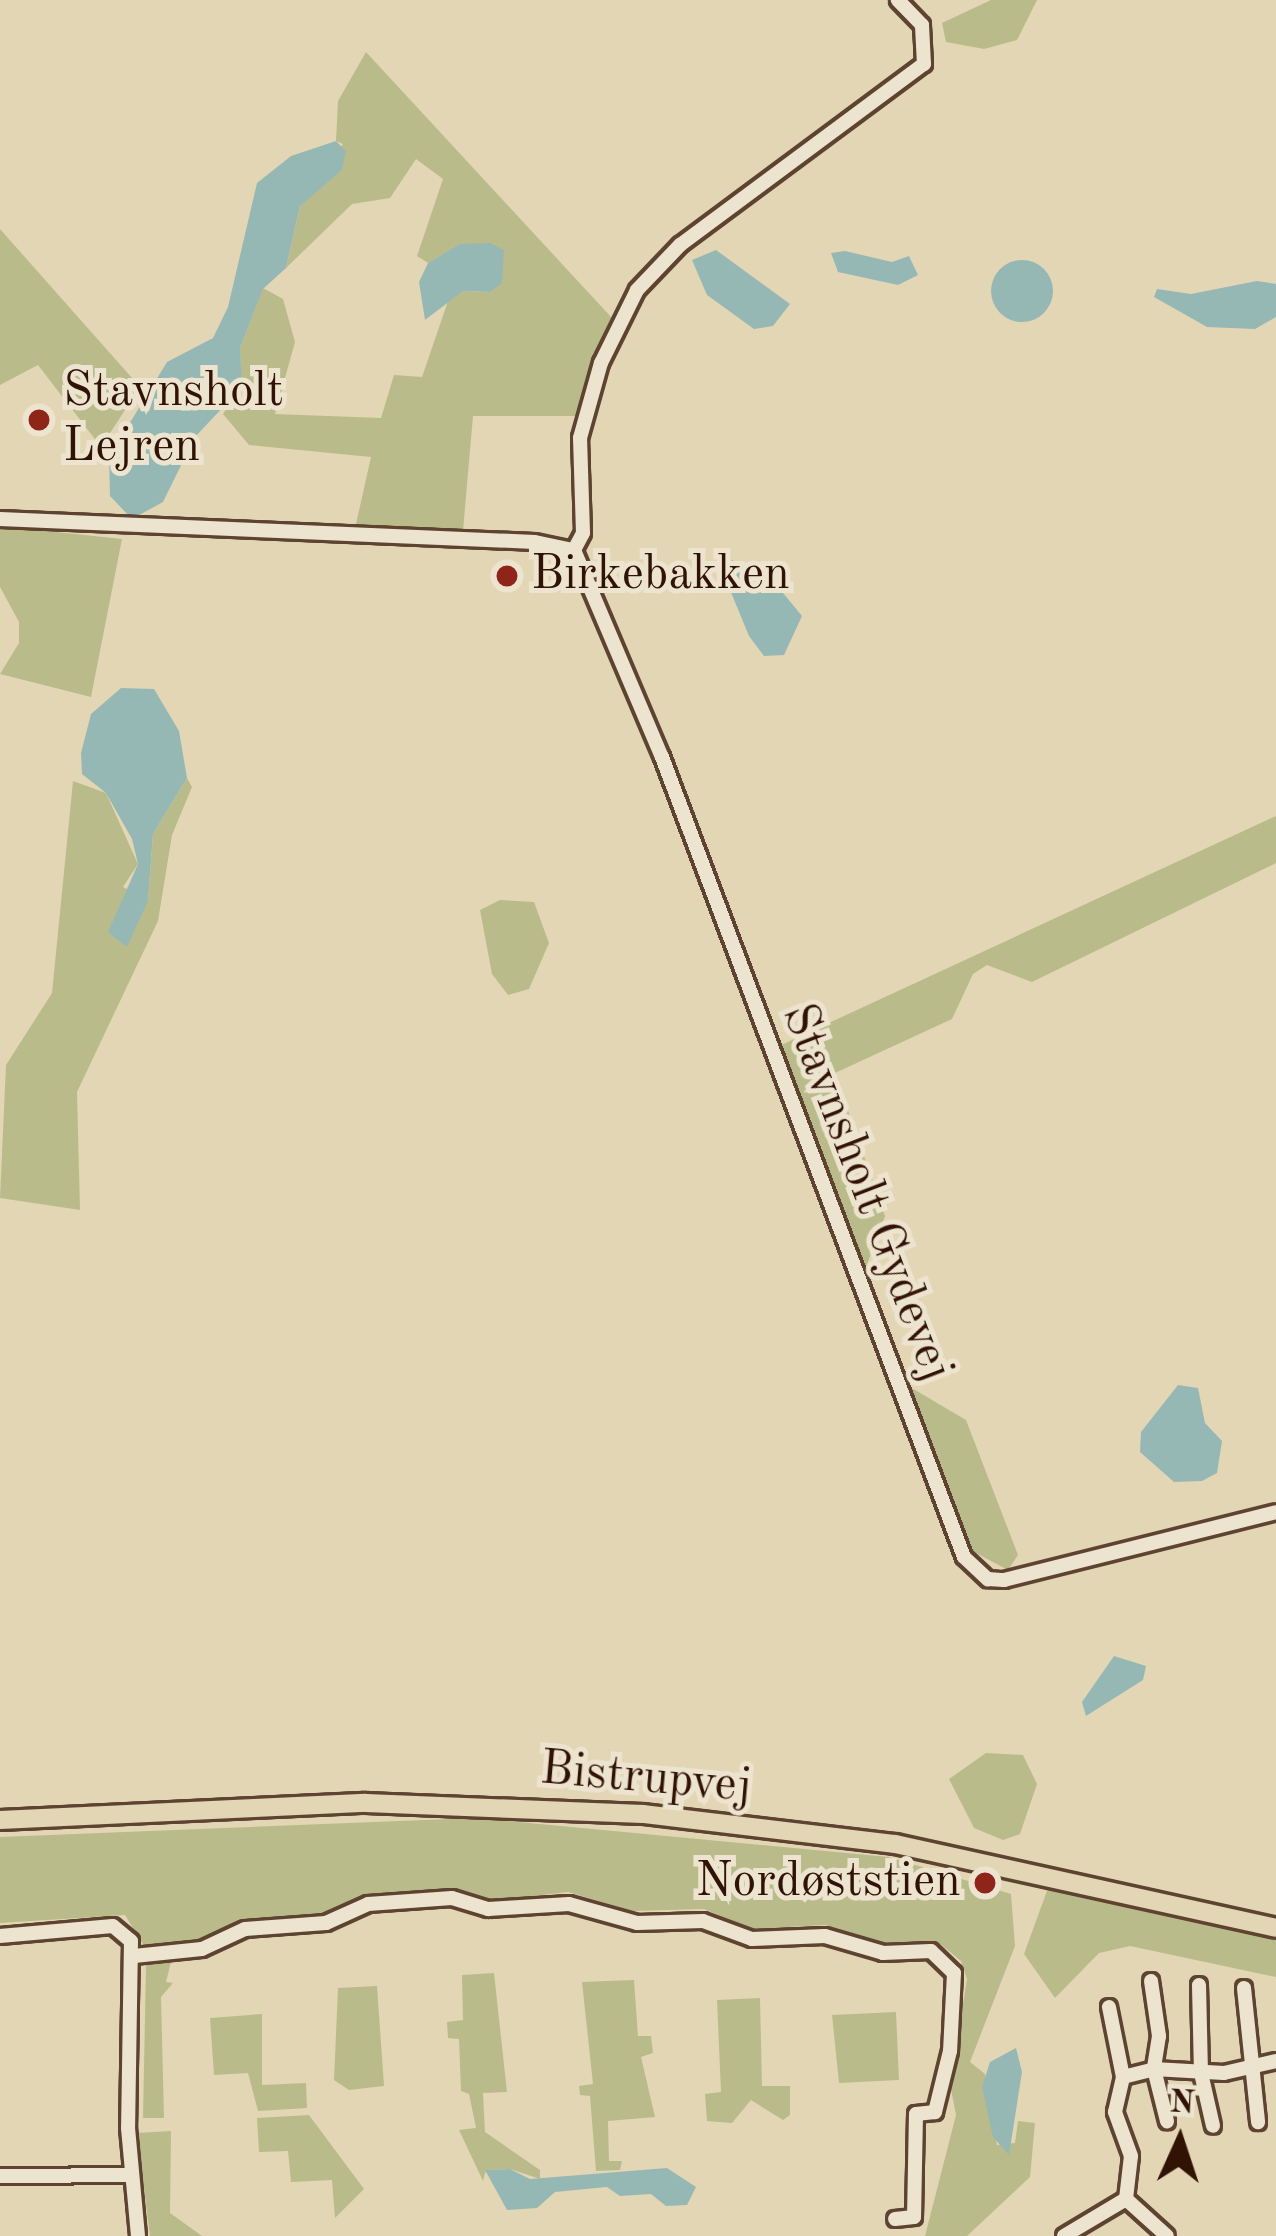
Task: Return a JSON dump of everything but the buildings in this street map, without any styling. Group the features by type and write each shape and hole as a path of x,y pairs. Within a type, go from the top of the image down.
{"main road":[{"name":"Bistrupvej","path":"0,1820 366,1803 644,1814 895,1844 1276,1928"}],"street":[{"path":"0,519 535,542 574,550 583,533 580,438 601,363 638,290 680,245 924,64 929,44 922,26 898,0"},
{"name":"Stavnsholt Gydevej","path":"574,550 662,757 964,1557 988,1580 1004,1580 1276,1512"},
{"path":"134,1956 202,1949 245,1930 326,1924 368,1904 452,1898 488,1909 568,1904 637,1923 703,1921 752,1940 825,1936 883,1953 931,1952 954,1973 950,2051 935,2112 916,2114 914,2217 896,2219"},
{"path":"0,1936 113,1926 131,1941 129,2175 138,2236"},
{"path":"1151,1981 1159,2036 1154,2069 1167,2121"},
{"path":"1199,1985 1201,2073 1213,2126"},
{"path":"1244,1988 1247,2069 1258,2122"},
{"path":"1109,2007 1123,2077 1115,2111 1130,2156 1126,2199"},
{"path":"1123,2077 1154,2069 1201,2073 1247,2069 1276,2061"},
{"path":"0,2176 129,2175"},
{"path":"1064,2236 1126,2199"},
{"path":"1126,2199 1167,2236"}],"green space":[{"path":"991,0 1037,0 1017,40 984,49 946,42 942,23"},
{"path":"366,52 612,318 578,416 473,416 463,531 356,524 371,457 249,445 223,414 241,386 240,348 263,288 283,299 295,342 275,414 381,418 394,375 422,377 448,301 463,291 490,292 459,244 428,263 417,256 443,179 416,159 390,198 352,204 286,268 300,206 343,144 336,141 338,101"},
{"path":"0,229 140,387 101,447 38,365 0,385"},
{"path":"0,526 122,539 91,697 0,674 19,643 19,622 0,587"},
{"path":"187,778 192,787 172,835 158,921 77,1092 80,1210 0,1198 6,1065 52,993 73,781 106,793 138,864 123,887 148,901 153,834"},
{"path":"1276,816 1276,863 1032,982 987,965 973,974 952,1019 835,1073 885,1216 862,1278 777,1047"},
{"path":"500,900 534,902 549,943 529,989 508,995 492,974 480,910"},
{"path":"910,1387 966,1420 1018,1555 1008,1570 974,1552"},
{"path":"986,1753 1023,1755 1037,1784 1020,1834 1003,1840 974,1828 949,1779"},
{"path":"475,1818 889,1857 1011,1894 1015,1946 970,2062 985,2074 997,2145 1015,2143 1018,2121 1035,2123 1030,2177 967,2236 925,2236 956,2115 950,2084 967,1979 961,1961 938,1942 881,1943 825,1925 752,1929 704,1909 633,1911 568,1892 490,1901 454,1888 369,1894 326,1914 239,1919 200,1943 144,1946 125,1915 0,1923 0,1837"},
{"path":"1048,1888 1276,1937 1276,1977 1130,1946 1099,1953 1055,1998 1024,1954"},
{"path":"172,1958 166,1982 173,1983 161,1997 164,2118 143,2118 146,1965"},
{"path":"494,1973 507,2092 483,2093 485,2132 540,2170 540,2179 510,2169 486,2170 483,2181 459,2130 476,2128 469,2094 461,2091 459,2039 448,2038 447,2022 463,2020 462,1975"},
{"path":"634,1980 638,2036 651,2036 653,2053 641,2057 655,2117 608,2121 609,2161 622,2161 620,2170 596,2171 590,2096 580,2095 579,2086 593,2084 582,1982"},
{"path":"377,1986 384,2086 349,2090 334,2080 338,1988"},
{"path":"760,1998 762,2086 790,2086 790,2115 783,2120 751,2100 732,2123 707,2121 705,2094 721,2092 717,2000"},
{"path":"896,2012 899,2080 839,2083 832,2015"},
{"path":"262,2014 262,2085 306,2083 307,2108 258,2111 248,2073 214,2075 210,2018"},
{"path":"309,2115 364,2189 335,2218 332,2180 291,2182 288,2151 259,2152 257,2118"},
{"path":"171,2131 170,2213 202,2236 150,2236 137,2133"}],"water":[{"path":"336,141 346,151 342,170 300,206 286,268 263,289 240,348 242,387 195,437 163,502 132,519 110,496 109,457 167,362 213,338 228,307 257,183 291,156"},
{"path":"490,243 504,250 502,283 490,292 463,291 425,320 419,282 428,263 459,244"},
{"path":"716,250 790,304 773,326 754,329 707,295 692,260"},
{"path":"845,251 892,262 909,256 918,275 898,285 838,272 831,253"},
{"path":"1022,260 1044,269 1053,291 1044,313 1022,322 1000,313 991,291 1000,269"},
{"path":"1257,281 1276,284 1276,317 1255,329 1207,327 1154,297 1157,289 1191,294"},
{"path":"732,560 778,587 802,616 784,655 764,656 749,636 723,573"},
{"path":"121,688 154,689 179,731 187,778 153,834 148,901 127,947 108,932 138,864 132,839 106,793 82,774 81,753 91,714"},
{"path":"1178,1385 1198,1388 1205,1423 1222,1441 1217,1473 1202,1481 1174,1482 1140,1452 1141,1432"},
{"path":"1114,1656 1146,1666 1143,1680 1086,1716 1082,1702"},
{"path":"1016,2048 1022,2072 1009,2155 993,2137 982,2087 990,2062"},
{"path":"667,2168 696,2187 687,2205 666,2206 651,2194 620,2196 607,2187 555,2192 537,2208 507,2210 485,2170 510,2169 530,2179"}],"place":[{"name":"Stavnsholt Lejren","path":"39,420"},
{"name":"Birkebakken","path":"507,576"},
{"name":"Nordøststien","path":"985,1883"}]}
